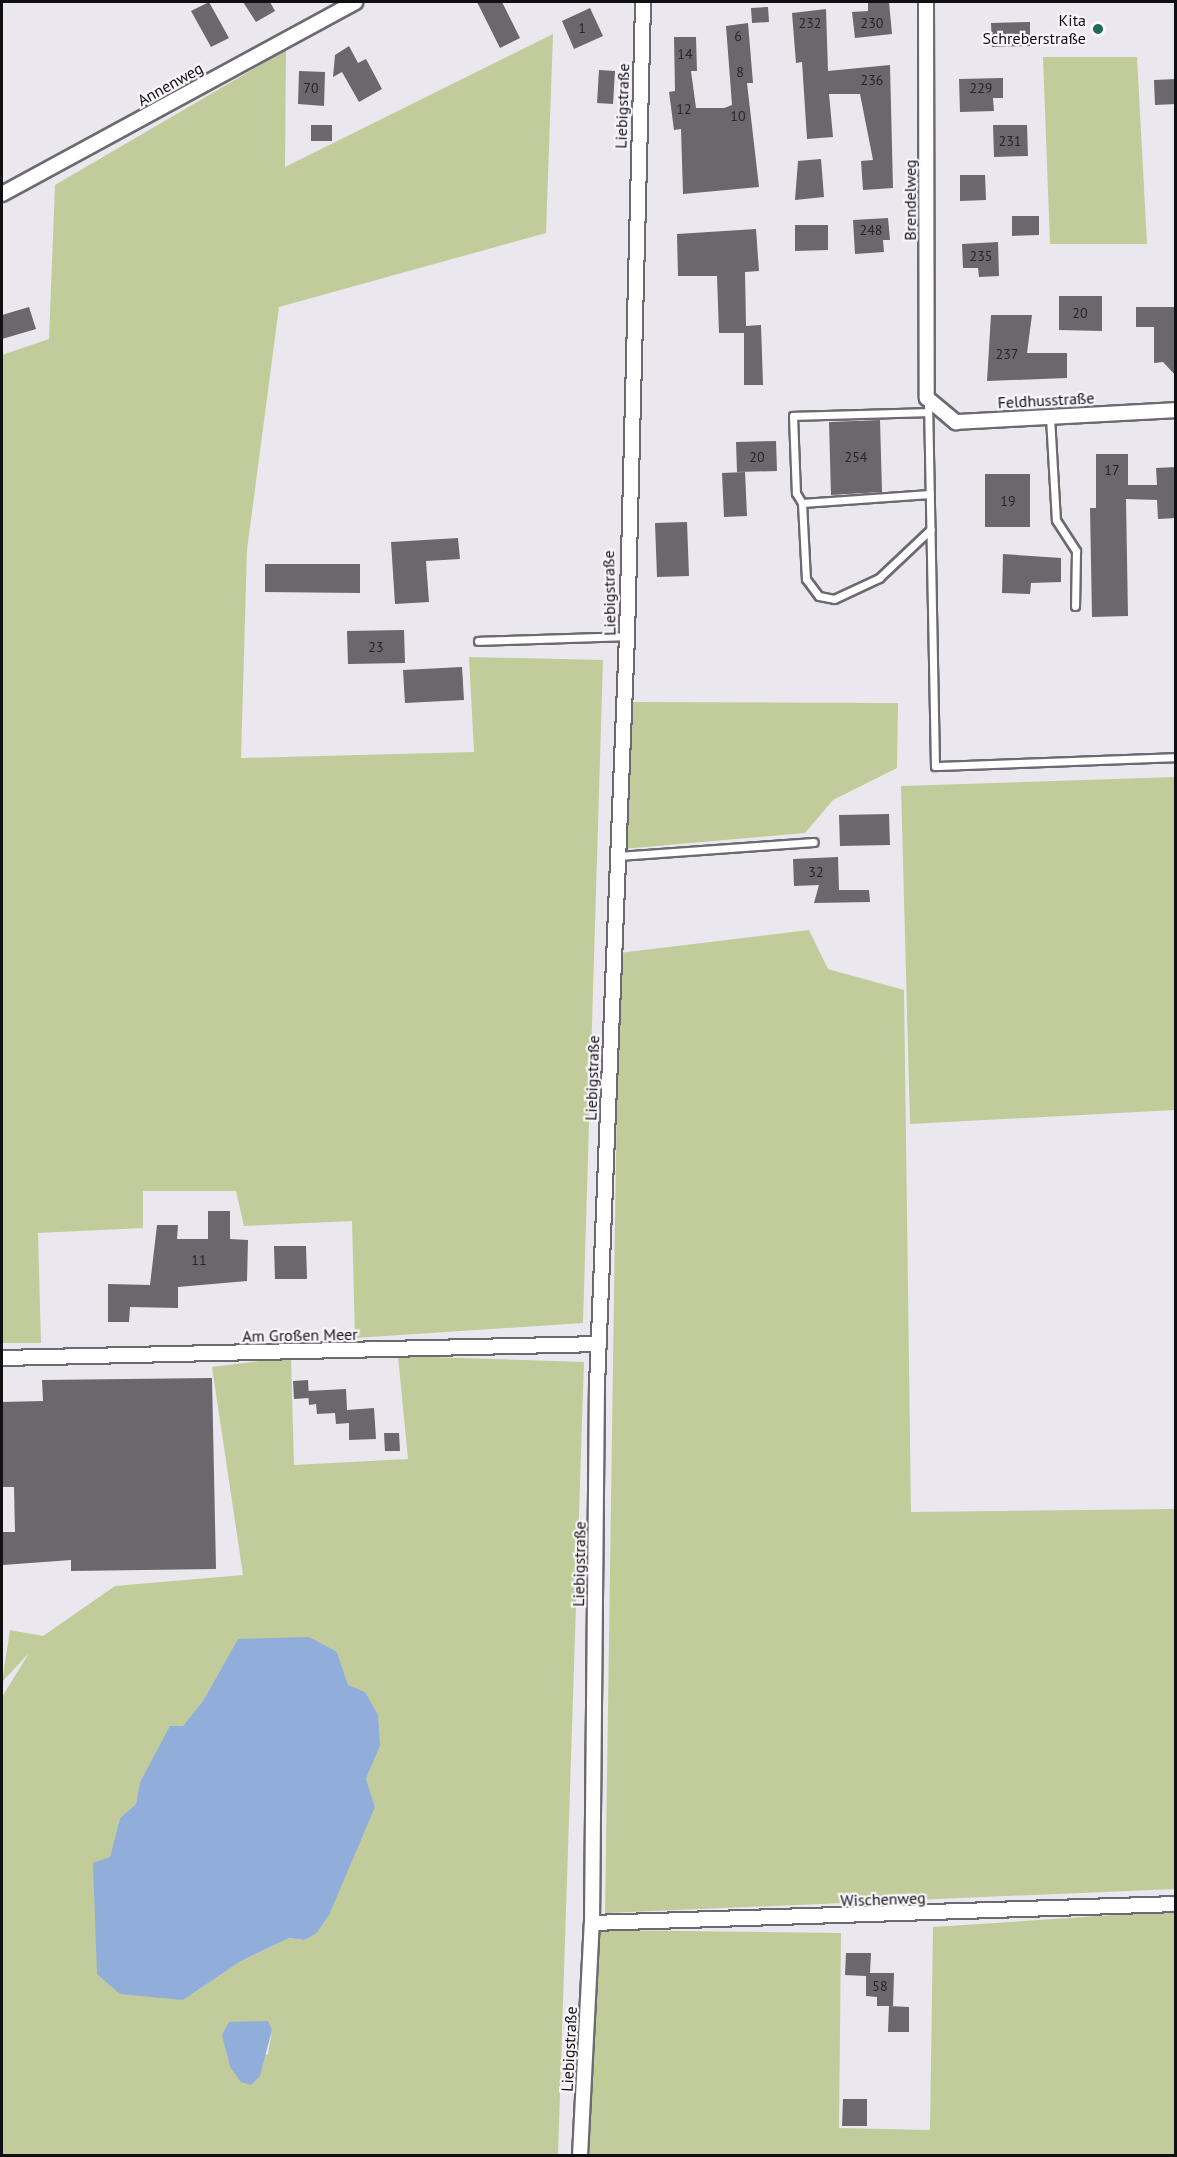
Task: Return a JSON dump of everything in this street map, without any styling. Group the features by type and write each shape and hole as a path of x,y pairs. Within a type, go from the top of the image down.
{"street":[{"name":"Annenweg","path":"2,194 355,2"},
{"name":"Liebigstraße","path":"580,2156 592,1923 599,1344 615,856 627,636 643,2"},
{"name":"Brendelweg","path":"926,2 928,405"},
{"name":"Feldhusstraße","path":"928,405 956,422 1176,410"},
{"name":"Am Großen Meer","path":"2,1358 599,1344"},
{"name":"Wischenweg","path":"592,1923 1176,1904"}],"lane":[{"path":"931,529 879,578 834,599 819,596 806,579 802,503 796,493 793,416 928,405 931,529 935,766 1176,757"},
{"path":"1050,417 1056,520 1076,551 1075,606"},
{"path":"802,503 930,494"},
{"path":"478,641 627,636"},
{"path":"615,856 813,842"}],"green space":[{"path":"553,34 546,233 279,307 247,550 241,758 474,752 469,657 603,660 583,1323 355,1338 352,1221 244,1226 236,1191 143,1191 143,1228 38,1233 41,1343 2,1343 2,355 49,339 55,185 286,50 285,167"},
{"path":"1043,57 1137,57 1147,244 1050,244"},
{"path":"632,702 898,703 897,768 833,800 805,833 623,849"},
{"path":"1175,777 1175,1110 910,1124 901,786"},
{"path":"809,930 828,969 904,990 911,1512 1175,1509 1175,1889 605,1913 619,953"},
{"path":"398,1356 584,1362 558,2155 2,2155 2,1697 29,1653 2,1682 10,1630 43,1636 115,1586 243,1575 212,1367 291,1357 294,1465 408,1459","holes":["238,1640 337,1652 348,1686 365,1692 380,1746 366,1779 375,1807 316,1934 304,1940 289,1938 241,1961 183,2000 98,1974 110,1857 120,1818 136,1804 140,1782 170,1727 183,1727 203,1701","256,2021 272,2030 268,2054 230,2067 226,2051 244,2025"]},
{"path":"1175,1911 1175,2155 587,2156 598,1930 841,1933 839,2128 930,2130 933,1927"}],"water":[{"path":"309,1637 337,1652 348,1685 365,1692 378,1715 380,1746 366,1779 375,1807 329,1915 316,1934 304,1940 289,1938 241,1961 183,2000 120,1994 97,1974 93,1863 110,1857 120,1818 136,1804 140,1782 170,1726 183,1726 203,1701 238,1639"},
{"path":"268,2021 272,2030 260,2076 251,2085 241,2082 230,2067 222,2035 229,2022"}],"building":[{"path":"209,2 229,38 211,47 191,11"},
{"path":"243,2 270,2 275,11 256,22"},
{"path":"477,2 502,2 520,38 500,48"},
{"path":"889,2 892,34 855,38 852,12 868,11 868,3"},
{"path":"768,7 769,22 752,23 751,8"},
{"path":"590,8 603,36 574,49 562,21"},
{"path":"826,9 828,71 890,65 893,188 863,190 861,161 873,160 860,94 829,94 833,137 807,139 802,62 796,63 792,13"},
{"path":"1030,22 1030,46 992,47 991,23"},
{"path":"748,23 753,83 747,83 759,187 683,194 681,129 674,130 669,92 675,91 674,37 696,37 697,71 691,71 696,108 724,108 732,105 726,26"},
{"path":"349,46 358,63 366,59 382,89 359,102 342,72 333,77 335,55"},
{"path":"599,70 615,71 613,104 597,103"},
{"path":"299,71 325,72 324,106 298,104"},
{"path":"1003,78 1003,98 993,98 994,111 960,112 959,79"},
{"path":"1176,79 1176,104 1155,105 1154,80"},
{"path":"311,125 332,125 332,141 311,141"},
{"path":"993,125 1027,125 1028,156 994,157"},
{"path":"821,159 824,197 795,200 798,161"},
{"path":"960,175 985,175 986,200 960,201"},
{"path":"1012,216 1039,216 1039,235 1012,236"},
{"path":"888,218 890,240 883,240 884,252 855,254 853,220"},
{"path":"795,225 828,225 828,250 795,251"},
{"path":"756,229 759,271 745,272 746,326 761,325 763,385 744,385 744,333 719,333 717,276 678,276 677,234"},
{"path":"998,242 999,276 979,277 978,268 963,268 962,244"},
{"path":"1059,296 1102,296 1102,331 1059,330"},
{"path":"29,307 36,329 2,339 2,315"},
{"path":"1136,307 1176,307 1176,376 1163,362 1154,363 1154,327 1136,327"},
{"path":"991,315 1032,315 1027,353 1067,353 1067,378 987,381"},
{"path":"880,420 882,492 831,495 829,422"},
{"path":"776,441 777,471 737,472 736,442"},
{"path":"1096,454 1128,454 1128,485 1157,485 1156,468 1176,467 1176,518 1158,519 1157,500 1126,499 1128,616 1092,617 1090,508 1096,508"},
{"path":"745,472 747,516 724,517 722,473"},
{"path":"985,474 1030,474 1030,527 985,527"},
{"path":"687,522 689,576 657,577 655,523"},
{"path":"458,538 460,559 426,561 429,602 395,604 391,542"},
{"path":"1003,554 1061,558 1061,582 1031,583 1030,594 1002,593"},
{"path":"265,564 360,564 360,593 265,592"},
{"path":"404,630 405,663 348,664 347,631"},
{"path":"462,667 464,700 405,703 403,670"},
{"path":"889,814 890,845 840,846 839,815"},
{"path":"838,857 839,890 869,890 870,902 814,903 819,885 794,886 793,859"},
{"path":"208,1211 230,1211 230,1239 248,1240 247,1281 178,1287 178,1308 130,1307 129,1322 108,1322 108,1284 150,1285 157,1225 178,1225 177,1239 208,1239"},
{"path":"274,1246 306,1246 307,1279 275,1279"},
{"path":"212,1378 216,1569 71,1571 71,1560 3,1565 3,1532 15,1532 14,1487 2,1487 2,1402 43,1401 42,1380"},
{"path":"308,1380 309,1398 294,1399 293,1381"},
{"path":"346,1389 347,1410 374,1408 376,1439 349,1440 349,1423 336,1424 335,1413 317,1414 316,1404 309,1405 308,1391"},
{"path":"384,1433 399,1433 400,1451 385,1451"},
{"path":"846,1953 871,1953 870,1973 894,1973 893,2006 877,2006 877,1997 866,1996 866,1976 845,1975"},
{"path":"889,2006 909,2007 909,2032 888,2032"},
{"path":"843,2099 867,2099 867,2126 842,2126"}],"place":[{"name":"Kita Schreberstraße","path":"1098,29"}]}
